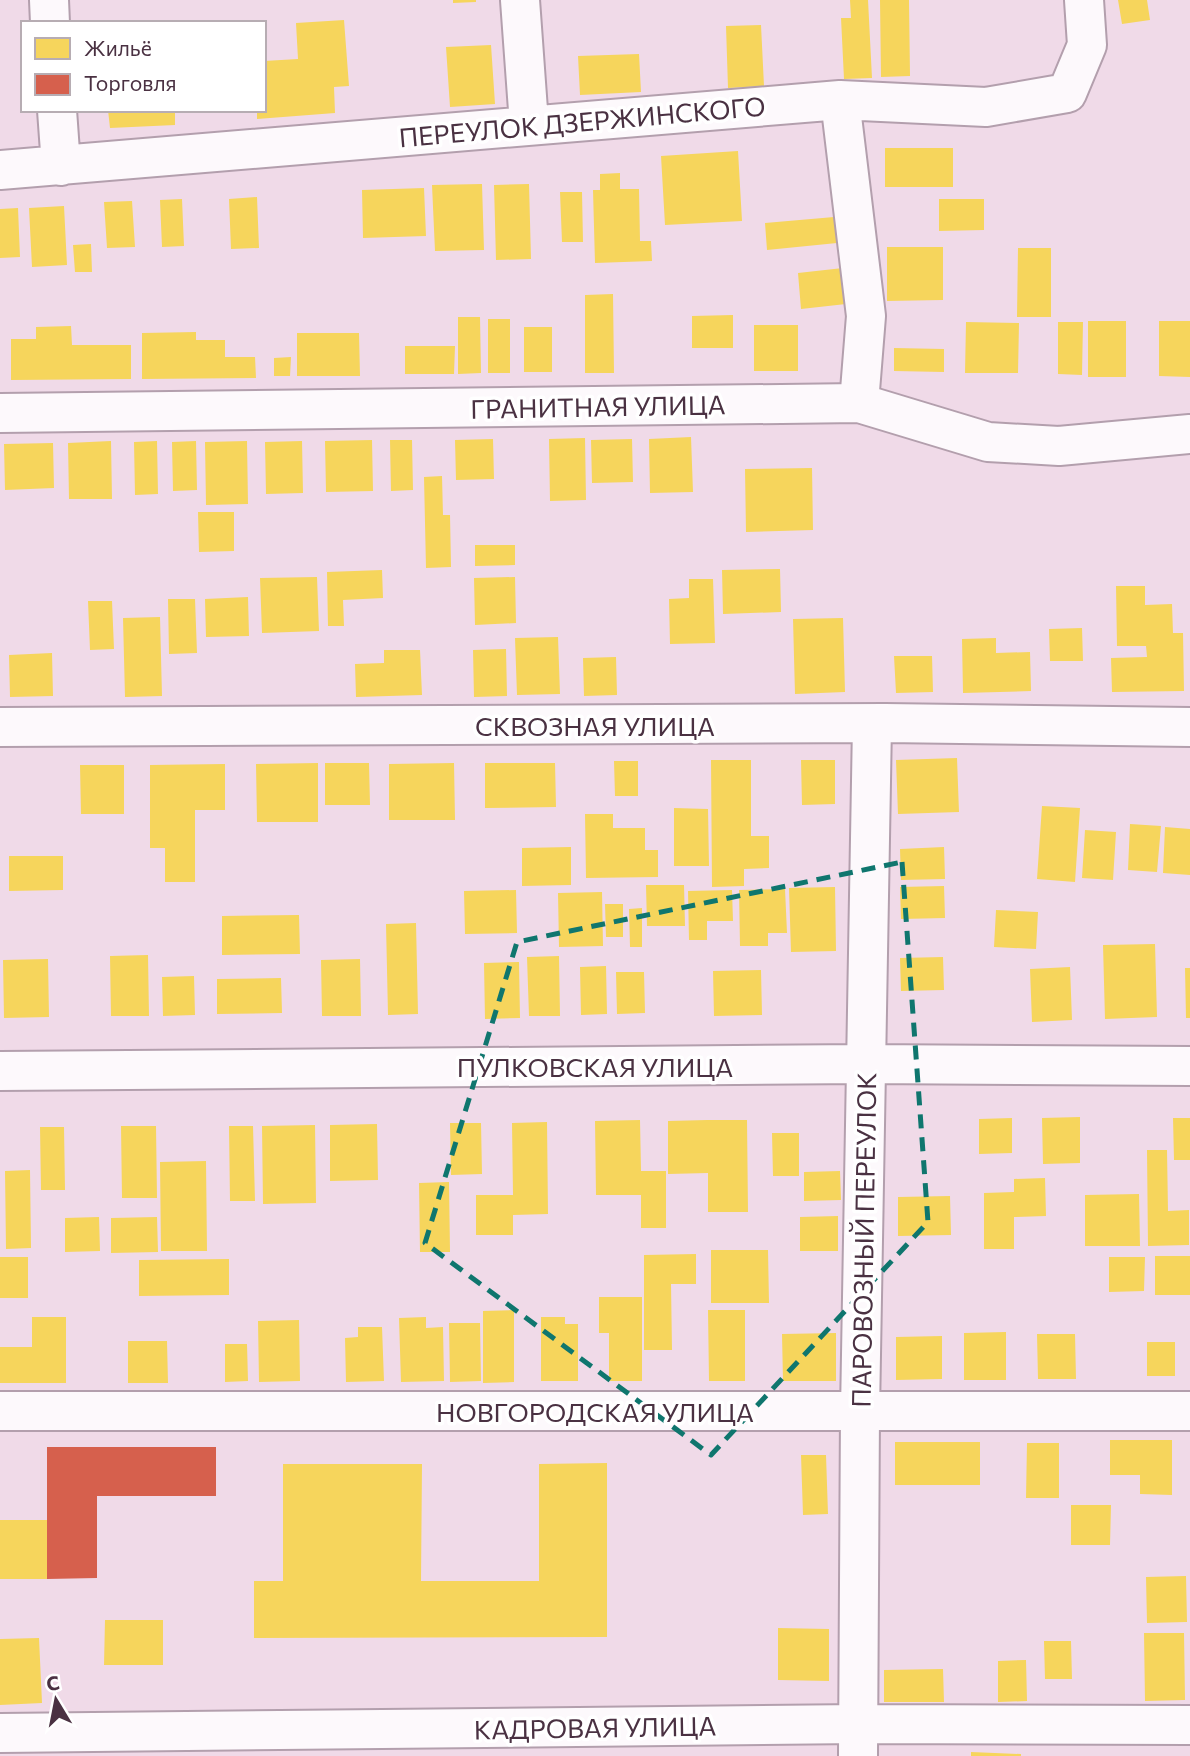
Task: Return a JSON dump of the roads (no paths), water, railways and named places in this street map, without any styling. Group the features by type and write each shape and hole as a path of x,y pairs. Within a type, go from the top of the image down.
{"street":[{"path":"49,0 50,21"},
{"path":"520,0 529,124"},
{"name":"ПЕРЕУЛОК ДЗЕРЖИНСКОГО","path":"0,170 840,100 986,107 1067,93 1087,45 1084,0"},
{"path":"840,100 866,316 859,402"},
{"path":"57,112 61,166"},
{"name":"ГРАНИТНАЯ УЛИЦА","path":"0,414 859,402 988,442 1059,446 1190,434"},
{"name":"СКВОЗНАЯ УЛИЦА","path":"0,727 872,724 1190,727"},
{"name":"ПАРОВОЗНЫЙ ПЕРЕУЛОК","path":"859,1740 860,1412 872,724"},
{"name":"ПУЛКОВСКАЯ УЛИЦА","path":"0,1071 865,1064 1190,1066"},
{"name":"НОВГОРОДСКАЯ УЛИЦА","path":"0,1411 1190,1411"},
{"name":"КАДРОВАЯ УЛИЦА","path":"0,1733 859,1740 1190,1725"}]}
